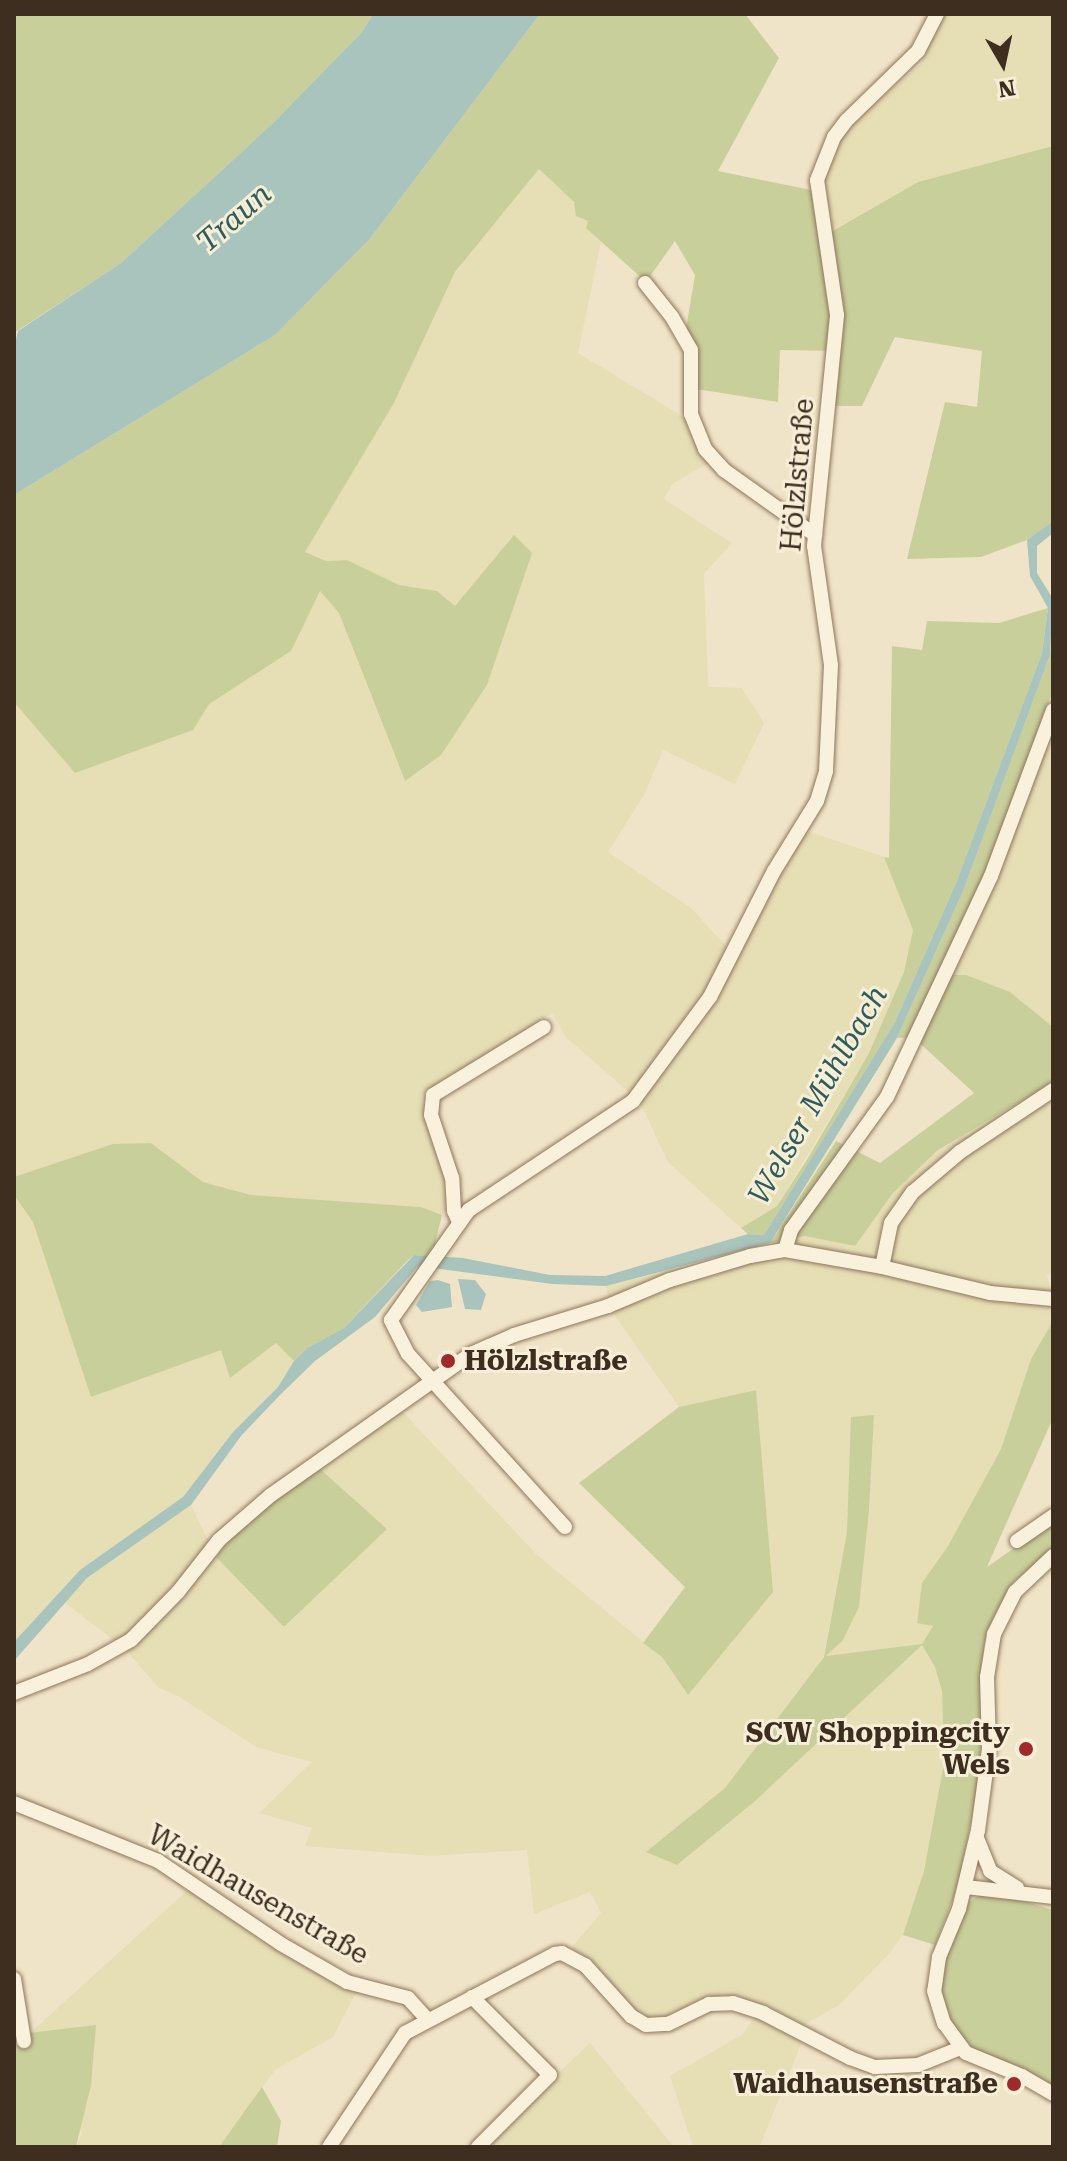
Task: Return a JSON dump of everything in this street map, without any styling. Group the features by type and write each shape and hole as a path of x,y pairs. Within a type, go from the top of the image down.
{"street":[{"name":"Hölzlstraße","path":"430,1381 400,1343 391,1325 392,1315 459,1222 482,1199 633,1101 710,997 774,871 811,813 826,771 831,665 815,565 815,535 837,315 834,274 817,191 819,167 847,120 918,51 937,14"},
{"path":"645,283 681,330 691,350 691,414 705,449 724,470 815,535"},
{"path":"785,1250 791,1230 887,1097 991,876 1053,710"},
{"path":"459,1222 454,1211 452,1178 431,1115 433,1095 544,1027"},
{"path":"882,1267 891,1223 913,1192 960,1152 1053,1090"},
{"path":"14,1693 88,1664 131,1640 178,1592 219,1540 271,1495 471,1354 514,1335 608,1306 670,1280 750,1256 785,1250 882,1267 990,1293 1053,1299"},
{"path":"430,1381 565,1527"},
{"path":"1017,1541 1053,1516"},
{"path":"1053,1556 1015,1592 994,1634 987,1677 989,1749 976,1838 968,1880 935,1974 938,2008 960,2048 976,2059 1022,2076 1053,2094"},
{"name":"Waidhausenstraße","path":"14,1803 158,1861 281,1944 347,1982 408,1998 427,2019"},
{"path":"976,1838 990,1871 1022,1891"},
{"path":"968,1880 990,1871"},
{"path":"968,1880 1051,1899"},
{"path":"329,2147 405,2033 427,2019 562,1953 585,1965 631,2016 646,2025 668,2024 709,2004 733,2003 763,2013 850,2058 875,2067 918,2065 960,2048"},
{"path":"14,1979 24,2041"},
{"path":"472,1997 550,2075 478,2147"}],"shaded area":[{"path":"942,14 1053,14 1053,146 918,182 828,233 821,192 826,157 849,124 921,64"},
{"path":"539,169 574,202 589,221 587,228 601,242 578,353 687,419 688,430 709,463 672,484 664,499 732,543 704,574 708,687 742,688 764,723 735,784 663,750 644,795 608,852 691,908 737,958 775,876 804,830 884,857 913,930 904,972 869,1053 777,1206 741,1228 668,1162 640,1102 566,1037 552,1013 422,1096 424,1117 448,1177 450,1206 442,1215 421,1207 251,1195 203,1182 151,1143 113,1144 14,1177 14,702 192,730 208,704 290,650 319,590 339,613 404,780 441,755 514,536 455,607 437,591 399,585 347,560 326,561 304,552 394,403 455,272"},
{"path":"1053,691 1053,1027 1010,992 941,975 1025,776"},
{"path":"1053,1082 1053,1273 1047,1275 1053,1297 1050,1326 1031,1359 1001,1449 948,1546 922,1584 917,1622 934,1625 922,1644 935,1667 942,1691 944,1763 937,1815 916,1902 903,1935 889,1954 839,2005 804,2025 724,1995 662,2021 638,2019 572,1947 601,1913 590,1892 534,1914 527,1850 431,1856 305,1846 312,1828 259,1813 312,1762 256,1747 178,1696 159,1688 124,1648 65,1603 87,1578 191,1505 216,1557 285,1627 386,1529 320,1469 400,1409 537,1555 662,1657 687,1694 756,1390 679,1407 610,1309 606,1286 805,1236 855,1245 893,1193 938,1150","holes":["874,1416 869,1511 859,1607 824,1655 847,1532","921,1645 754,1802 677,1865 647,1852 725,1788 824,1657"]},
{"path":"14,1195 33,1222 221,1350 276,1342 294,1361 278,1387 233,1432 183,1497 80,1570 14,1642"},
{"path":"190,1888 358,1989 333,2037 275,2070 219,2147 76,2147 82,2133 30,2033"},
{"path":"756,2015 803,2039 760,2146 693,2147 670,2076 742,2035"},
{"path":"14,2021 30,2033 14,2048"},
{"path":"590,2043 674,2147 495,2147 488,2139"}],"green space":[{"path":"14,14 373,14 362,32 273,123 121,263 14,333"},
{"path":"540,14 745,14 779,58 718,171 821,192 829,233 918,182 1053,146 1053,521 1027,540 981,557 907,559 945,402 977,407 982,351 895,337 862,406 835,406 839,351 780,350 778,402 696,389 686,329 695,275 675,241 646,282 586,228 588,221 576,216 574,202 539,169 455,272 394,403 305,552 326,561 347,560 399,585 437,591 455,606 514,535 532,553 487,685 441,755 405,781 339,613 320,591 291,651 209,704 193,730 75,773 14,702 14,495 275,335 369,240"},
{"path":"1048,608 1042,653 956,883 895,1022 764,1235 748,1234 741,1228 777,1206 808,1158 869,1053 904,972 913,930 884,857 889,858 892,646 922,650 927,621 999,623"},
{"path":"1053,630 1053,691 973,910 942,975 966,975 1010,992 1053,1027 1053,1082 938,1150 893,1193 855,1246 805,1236 770,1243 836,1141 880,1163 974,1093 913,1037 897,1038 964,889 1050,655"},
{"path":"151,1143 203,1182 251,1195 421,1207 442,1215 432,1256 414,1255 344,1328 307,1348 294,1361 276,1343 230,1378 221,1350 91,1397 33,1222 14,1195 14,1177 113,1144"},
{"path":"1053,1314 1053,1418 987,1567 1053,1521 1053,1550 1014,1581 994,1616 984,1646 979,1780 958,1886 935,1945 903,1935 924,1871 944,1763 942,1691 935,1667 922,1645 754,1802 677,1865 646,1852 725,1788 824,1657 847,1532 851,1417 874,1415 869,1511 859,1607 843,1640 826,1656 922,1644 933,1626 917,1623 922,1583 948,1546 1001,1449 1031,1359 1050,1326"},
{"path":"756,1390 773,1592 688,1695 662,1657 643,1643 685,1587 579,1483 679,1407"},
{"path":"320,1469 387,1529 284,1627 216,1557 242,1522"},
{"path":"982,1894 1002,1895 1053,1910 1053,2086 973,2048 950,2024 939,1987 944,1959 969,1902"},
{"path":"96,2025 91,2085 76,2147 14,2147 14,2048 29,2033"},
{"path":"262,2087 281,2121 277,2147 219,2147"}],"water":[{"name":"Traun","path":"373,14 540,14 369,240 275,335 14,495 14,349 18,331 121,263 273,123 362,32"},
{"path":"1053,521 1053,533 1037,546 1037,573 1053,599 1050,655 964,889 897,1038 770,1243 606,1286 552,1284 418,1266 375,1317 315,1361 241,1436 191,1505 87,1578 14,1661 14,1642 80,1570 183,1497 233,1432 278,1387 294,1361 307,1348 344,1328 414,1255 463,1258 550,1275 605,1276 748,1234 764,1235 895,1022 956,883 1042,653 1048,608 1030,576 1027,540"},
{"path":"458,1279 475,1280 486,1294 481,1310 465,1309"},
{"path":"430,1281 450,1284 452,1307 422,1312 416,1305"}],"place":[{"name":"Hölzlstraße","path":"448,1361"},
{"name":"SCW Shoppingcity Wels","path":"1026,1749"},
{"name":"Waidhausenstraße","path":"1014,2084"}],"water label":[{"name":"Welser Mühlbach","path":"818,1095"}]}
